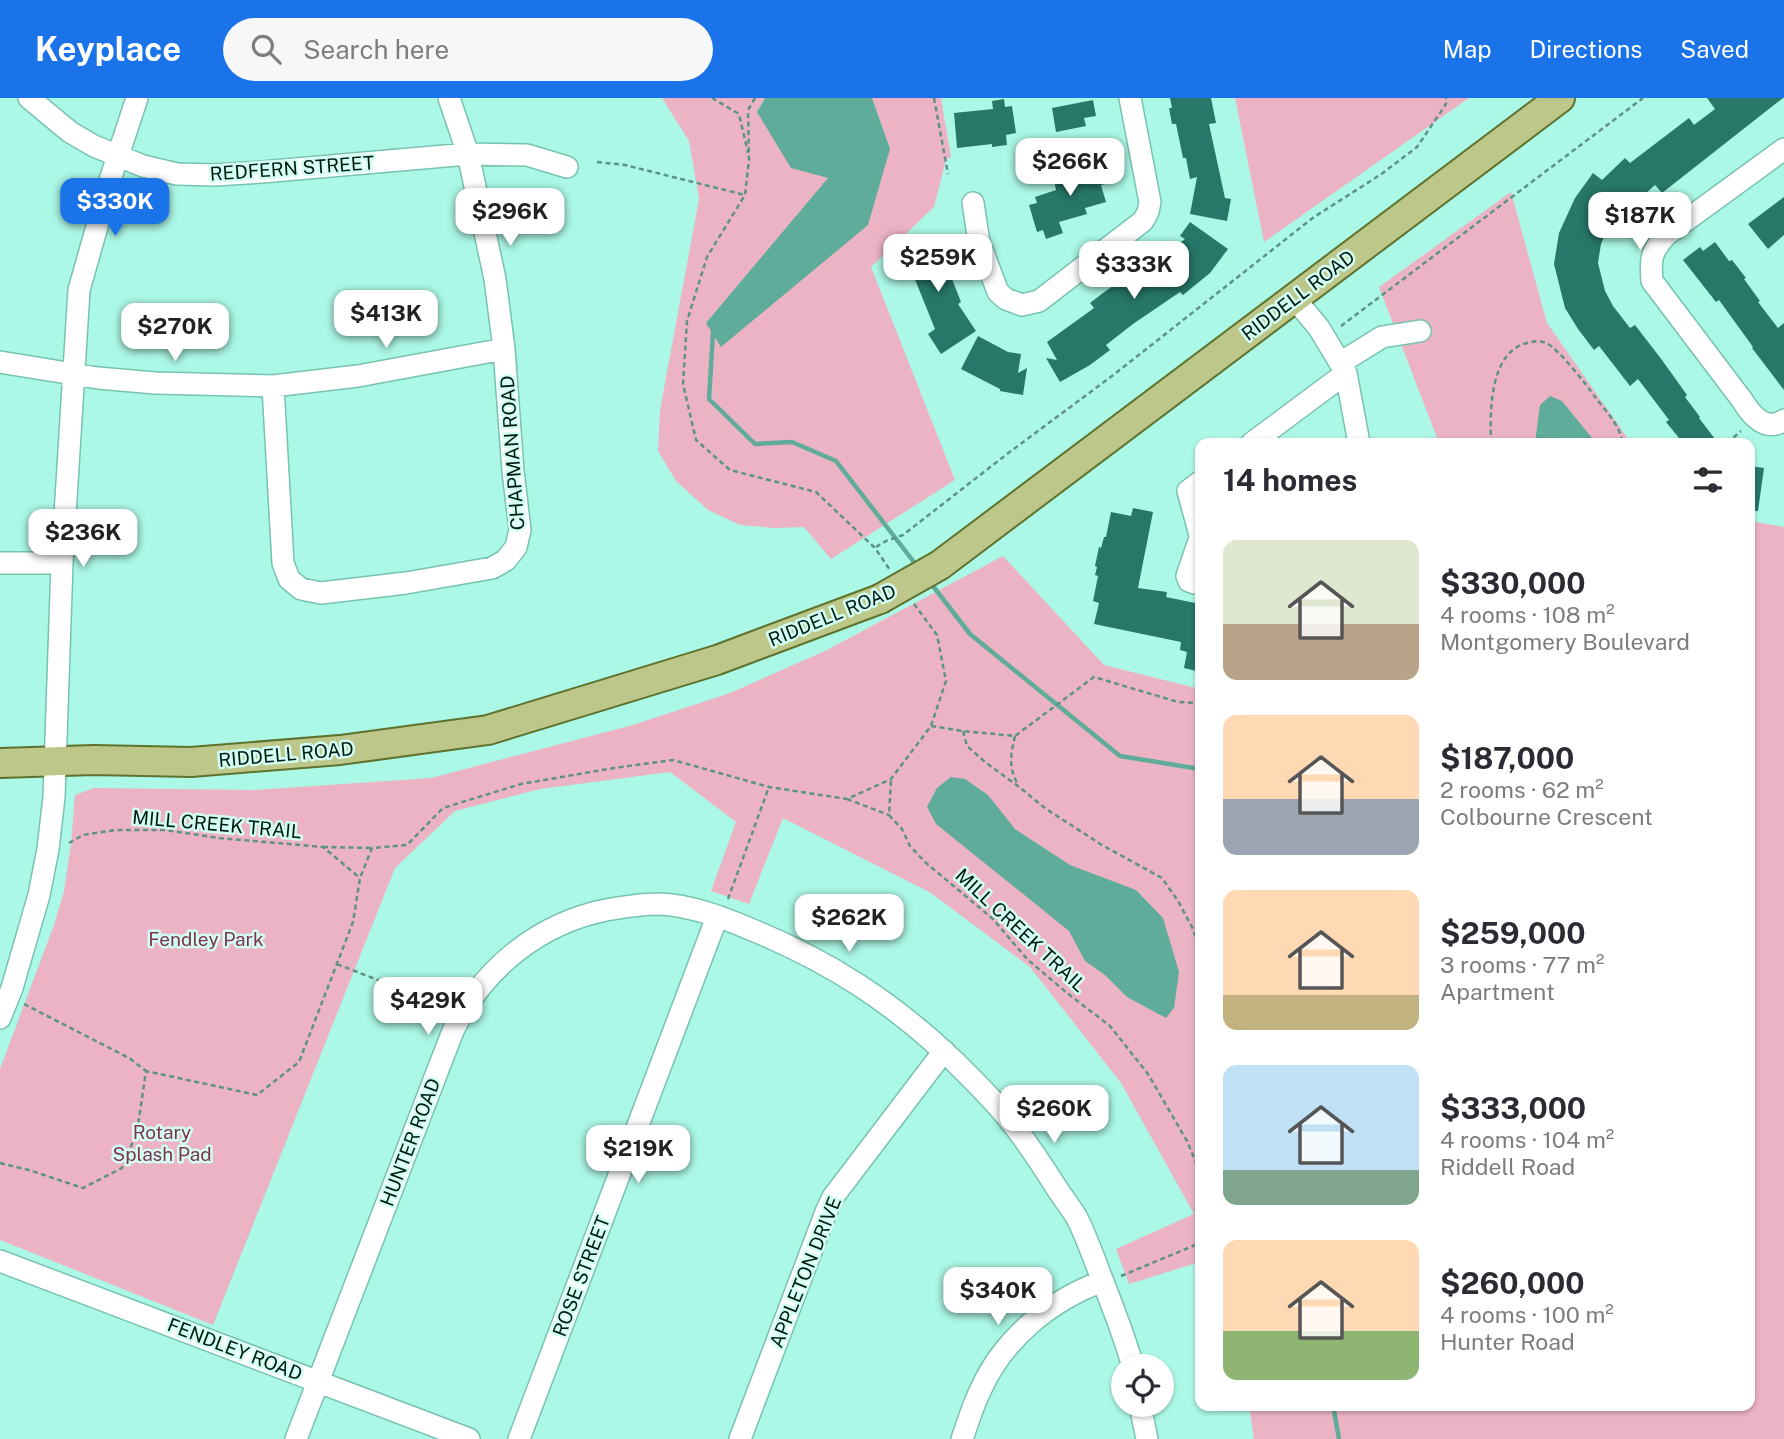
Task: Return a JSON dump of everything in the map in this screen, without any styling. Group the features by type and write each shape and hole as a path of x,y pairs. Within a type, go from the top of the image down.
{"main road":[{"name":"RIDDELL ROAD","path":"0,763 191,762 340,750 488,730 717,660 880,598 940,565 1560,98"}],"street":[{"name":"REDFERN STREET","path":"29,98 70,132 94,146 144,166 177,174 215,175 468,154 527,155 566,167"},
{"path":"0,1018 29,934 48,849 54,797 62,562 79,290 137,98"},
{"name":"CHAPMAN ROAD","path":"273,386 283,563 289,579 301,589 321,593 406,583 492,568 506,560 516,547 520,530 495,279 468,154 449,98"},
{"path":"973,203 979,242 998,292 1006,299 1022,305 1039,301 1143,221 1148,212 1150,202 1130,98"},
{"path":"1784,149 1666,235 1654,248 1651,261 1652,281 1750,413 1764,425 1779,424 1784,420"},
{"path":"1294,298 1319,328 1343,368 1358,438"},
{"path":"1258,438 1382,337 1420,331"},
{"path":"0,362 155,383 273,386 358,376 504,349"},
{"path":"1195,485 1188,491 1195,518"},
{"path":"0,563 62,562"},
{"name":"HUNTER ROAD","path":"296,1439 456,1025 474,995 491,975 542,933 589,914 627,906 659,904 722,911 834,969 915,1025 944,1051 1010,1120 1076,1218 1110,1279 1130,1354"},
{"name":"ROSE STREET","path":"519,1439 722,911"},
{"name":"APPLETON DRIVE","path":"740,1439 829,1205 842,1184 944,1051"},
{"name":"FENDLEY ROAD","path":"0,1261 469,1439"},
{"path":"961,1439 981,1388 993,1367 1031,1322 1049,1307 1080,1289 1110,1279"},
{"path":"1142,1417 1147,1439"}],"path":[{"path":"712,98 739,114 749,160"},
{"path":"755,98 748,110 749,160 745,195 707,257 687,321 683,384 696,440 730,470 816,492 875,548 890,570"},
{"path":"934,98 948,174"},
{"path":"875,548 903,535 1112,376 1314,217 1380,175 1417,147 1446,104 1446,98"},
{"path":"1338,329 1643,98"},
{"path":"597,162 625,165 745,195"},
{"path":"1491,438 1490,412 1500,368 1507,355 1520,344 1536,340 1549,344 1591,391 1622,434 1622,438"},
{"path":"1733,438 1741,431"},
{"path":"846,799 891,779 931,726 946,681 936,635 914,603"},
{"path":"1018,786 1010,769 1015,736 1094,677 1178,702 1195,703"},
{"path":"931,726 1015,736"},
{"path":"963,731 967,746 1046,809 1102,845 1162,878 1178,901 1195,934"},
{"name":"MILL CREEK TRAIL","path":"69,843 83,835 116,830 164,830 219,838 323,847 372,848 407,845 443,808 521,784 673,760 769,787 846,799 889,815 902,829 910,846 925,862 993,919 1027,959 1110,1026 1148,1074 1187,1140 1195,1160"},
{"path":"889,815 891,779"},
{"path":"722,911 769,787"},
{"name":"MILL CREEK TRAIL","path":"323,847 360,878"},
{"path":"11,991 129,1058 146,1071 257,1095 299,1062 353,922 360,878 372,848"},
{"path":"337,964 444,1006"},
{"path":"0,1163 83,1188 122,1168 137,1132 146,1071"},
{"path":"1110,1279 1195,1245"}],"green space":[{"path":"662,98 765,98 757,112 829,178 706,323 713,332 890,149 872,98 941,98 951,157 946,160 934,207 871,267 955,480 831,559 804,527 740,525 708,510 676,481 658,451 660,410 699,199 689,141"},
{"path":"1235,98 1469,98 1264,242"},
{"path":"1511,192 1547,323 1628,438 1437,438 1379,287"},
{"path":"1755,522 1784,527 1784,1439 1254,1439 1250,1411 1755,1411"},
{"path":"1003,556 1104,665 1195,688 1195,1264 1129,1284 1116,1249 1194,1214 1121,1083 1030,967 931,893 783,818 749,904 711,891 736,822 670,772 540,789 455,811 395,868 213,1325 0,1240 0,1069 64,891 75,795 94,788 255,790 431,778 633,725 730,693 825,651"}],"shaded area":[{"path":"765,98 872,98 890,149 868,225 721,347 706,323 828,178 791,168 757,112"},
{"path":"1550,396 1562,401 1592,438 1536,438 1540,405"},
{"path":"951,777 965,779 988,795 1015,829 1070,865 1136,890 1163,918 1179,972 1174,1008 1166,1018 1127,997 1105,975 1085,961 1069,931 936,824 927,807 937,788"}],"building":[{"path":"1170,98 1211,98 1216,123 1209,124 1225,198 1231,199 1227,221 1190,214 1197,177 1190,179 1176,124 1172,124"},
{"path":"1707,98 1783,98 1662,193 1655,185 1635,203 1629,196 1611,221 1601,244 1598,263 1605,291 1613,306 1630,328 1635,325 1662,360 1714,438 1679,438 1638,379 1630,386 1599,346 1594,350 1578,329 1565,308 1554,264 1559,233 1575,198 1593,173 1602,180 1625,158 1630,163 1689,118 1694,125 1715,109"},
{"path":"1004,99 1005,107 1012,106 1016,133 1006,135 1007,145 957,148 954,113 993,109 992,101"},
{"path":"1093,100 1096,116 1084,118 1086,126 1056,132 1052,108"},
{"path":"1102,159 1109,183 1101,185 1106,202 1085,208 1087,214 1059,222 1063,233 1046,239 1043,230 1037,232 1029,205 1037,203 1035,197 1056,190 1054,180 1081,173 1079,165"},
{"path":"1784,197 1784,235 1768,249 1748,224"},
{"path":"1190,222 1228,249 1210,273 1183,295 1180,292 1133,324 1106,345 1110,350 1060,382 1046,358 1057,360 1047,342 1094,308 1090,303 1103,293 1120,281 1122,284 1185,239 1180,236"},
{"path":"935,236 951,268 948,269 961,302 958,304 976,331 941,354 928,334 935,329 916,282 912,273 907,275 901,260 906,258 904,252"},
{"path":"1715,242 1746,278 1744,279 1760,301 1758,302 1778,328 1784,323 1784,390 1719,300 1716,302 1683,260 1700,247 1703,251"},
{"path":"978,336 1008,352 1021,354 1018,373 1027,368 1023,395 1000,391 961,369"},
{"path":"1755,467 1764,468 1758,511 1755,511"},
{"path":"1133,508 1153,512 1138,588 1167,592 1166,597 1195,603 1195,671 1184,668 1187,652 1180,650 1181,642 1094,624 1099,603 1093,601 1098,576 1095,575 1095,566 1099,547 1101,548 1106,537 1111,512 1131,516"}],"waterway":[{"path":"713,332 709,399 755,444 792,442 836,461 917,566"},
{"path":"929,581 970,634 1120,756 1195,768"},
{"path":"1334,1411 1339,1439"}],"park label":[{"name":"Fendley Park","path":"206,939"},
{"name":"Rotary Splash Pad","path":"162,1143"}]}
